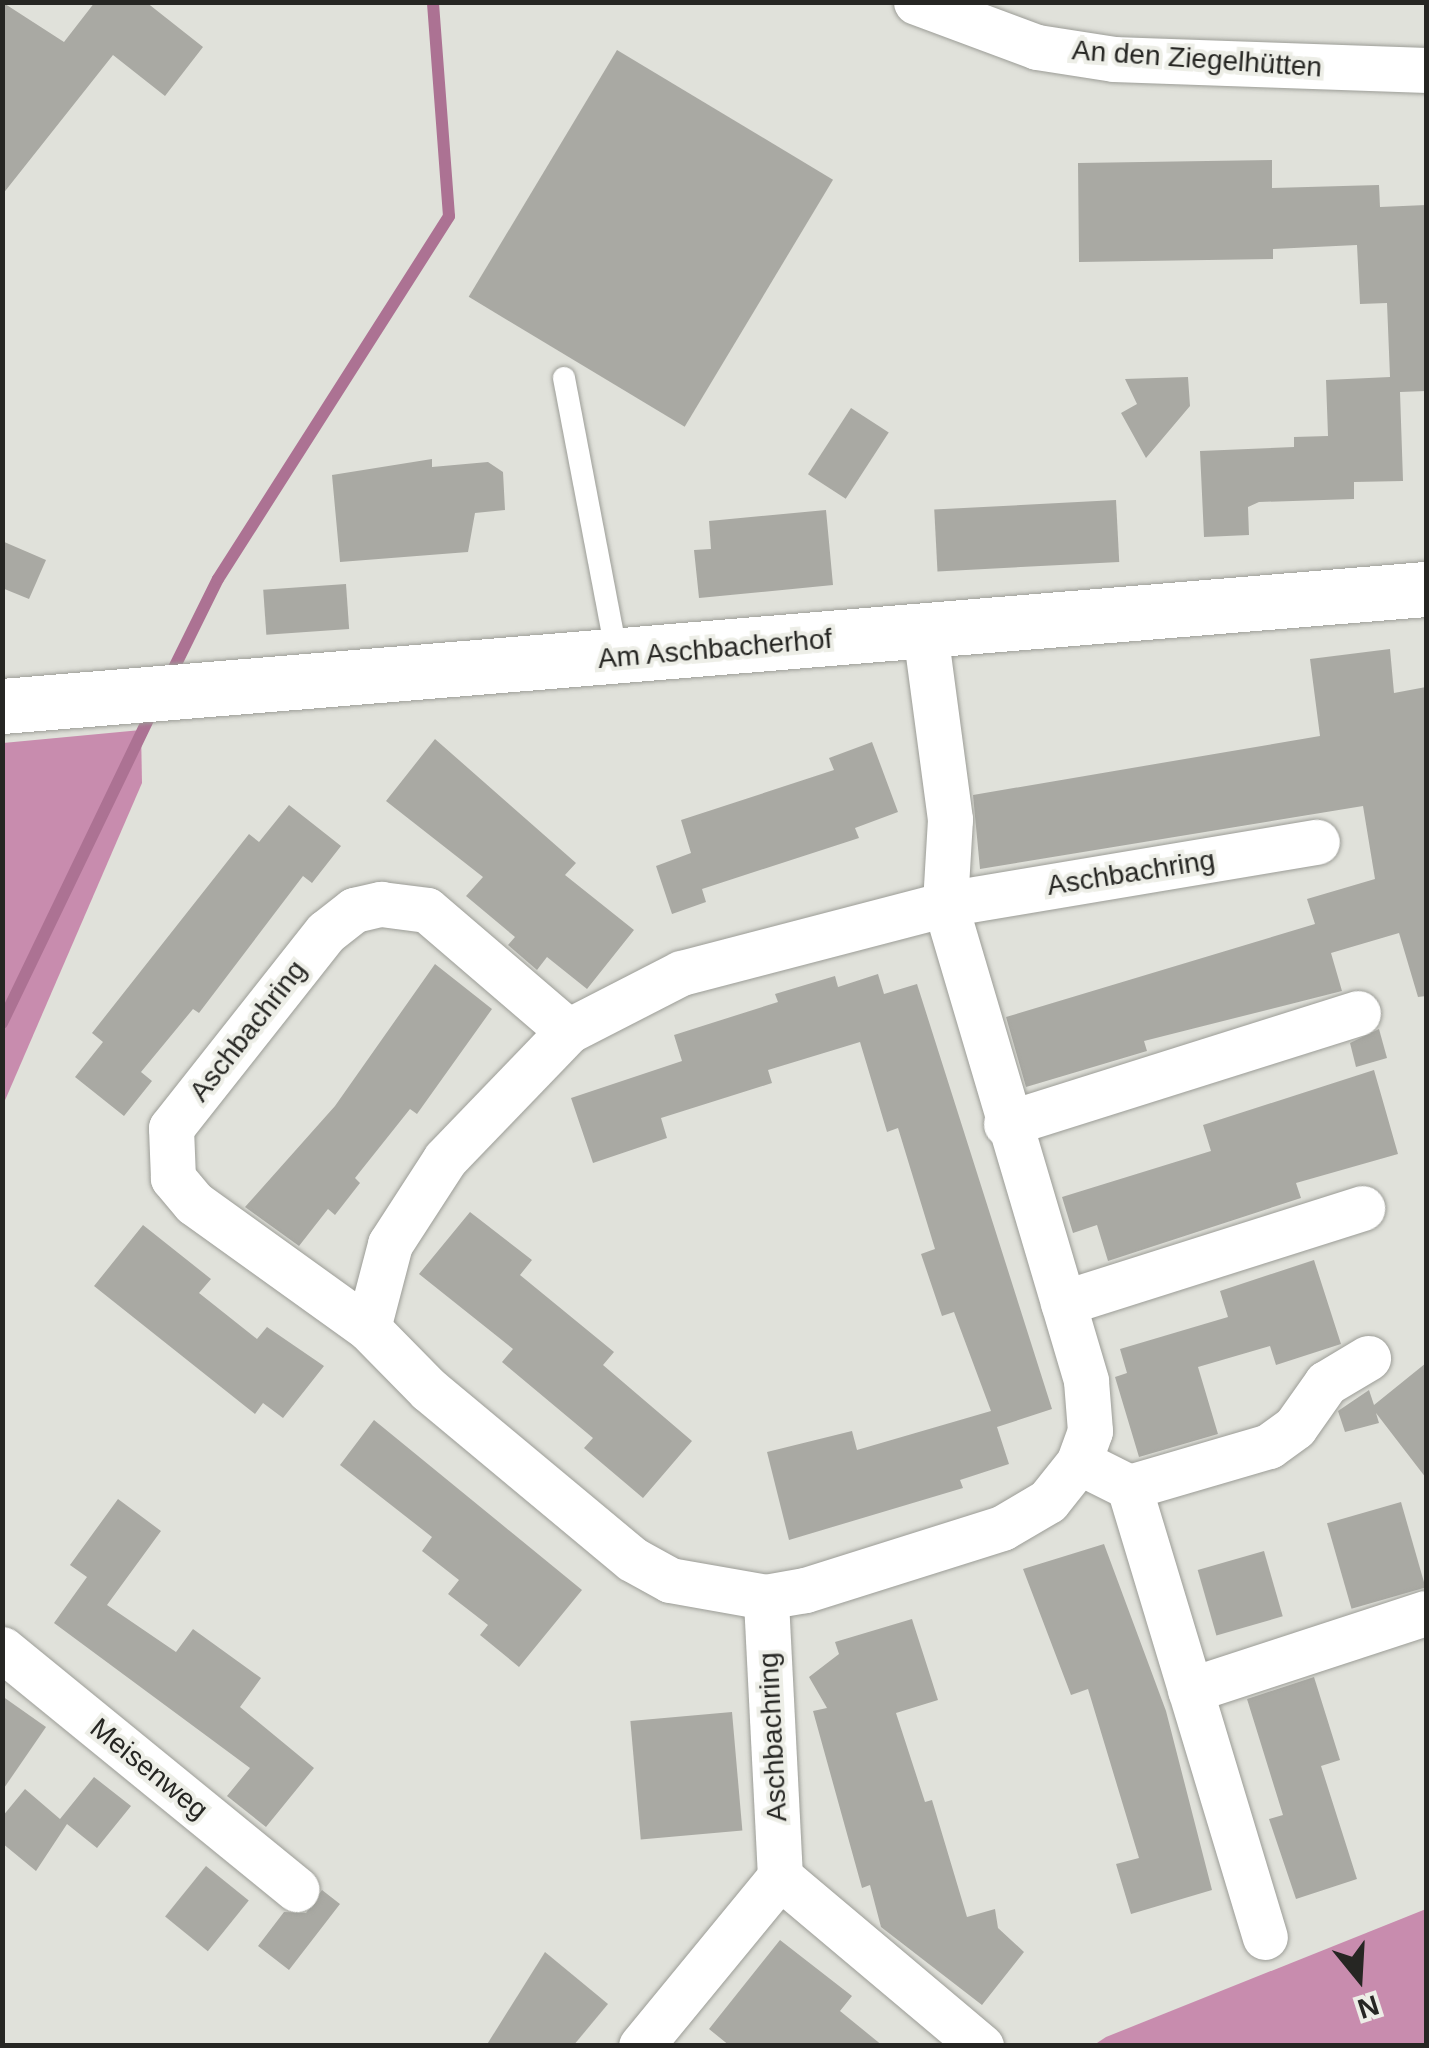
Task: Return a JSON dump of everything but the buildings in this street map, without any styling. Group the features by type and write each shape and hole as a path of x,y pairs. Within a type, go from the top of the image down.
{"street":[{"name":"An den Ziegelhütten","path":"916,2 1036,47 1114,60 1426,70"},
{"name":"Am Aschbacherhof","path":"2,706 1426,589"},
{"path":"924,632 950,819 945,904 1006,1124 1086,1381 1090,1431 1080,1462 1128,1487 1269,1446 1296,1427 1326,1383 1368,1358"},
{"name":"Aschbachring","path":"368,1328 390,1244 445,1159 568,1030 681,973 945,904 1317,842"},
{"name":"Aschbachring","path":"568,1030 427,910 381,904 354,910 326,932 172,1128 173,1178 194,1203 368,1328 428,1390 632,1559 670,1580 766,1597 1002,1528 1048,1500 1080,1462"},
{"path":"1006,1124 1358,1014"},
{"path":"1063,1303 1362,1208"},
{"path":"1128,1487 1265,1937"},
{"name":"Aschbachring","path":"766,1597 780,1877"},
{"path":"1190,1690 1426,1613"},
{"name":"Meisenweg","path":"2,1649 296,1889"},
{"path":"640,2046 780,1877 981,2046"}],"lane":[{"path":"564,378 617,656"}],"shaded area":[{"path":"141,730 142,783 3,1105 3,743"},
{"path":"1426,1909 1426,2045 1094,2045 1106,2037"}],"waterway":[{"path":"170,676 218,579 449,216 433,2"},
{"path":"2,1023 154,707"}]}
